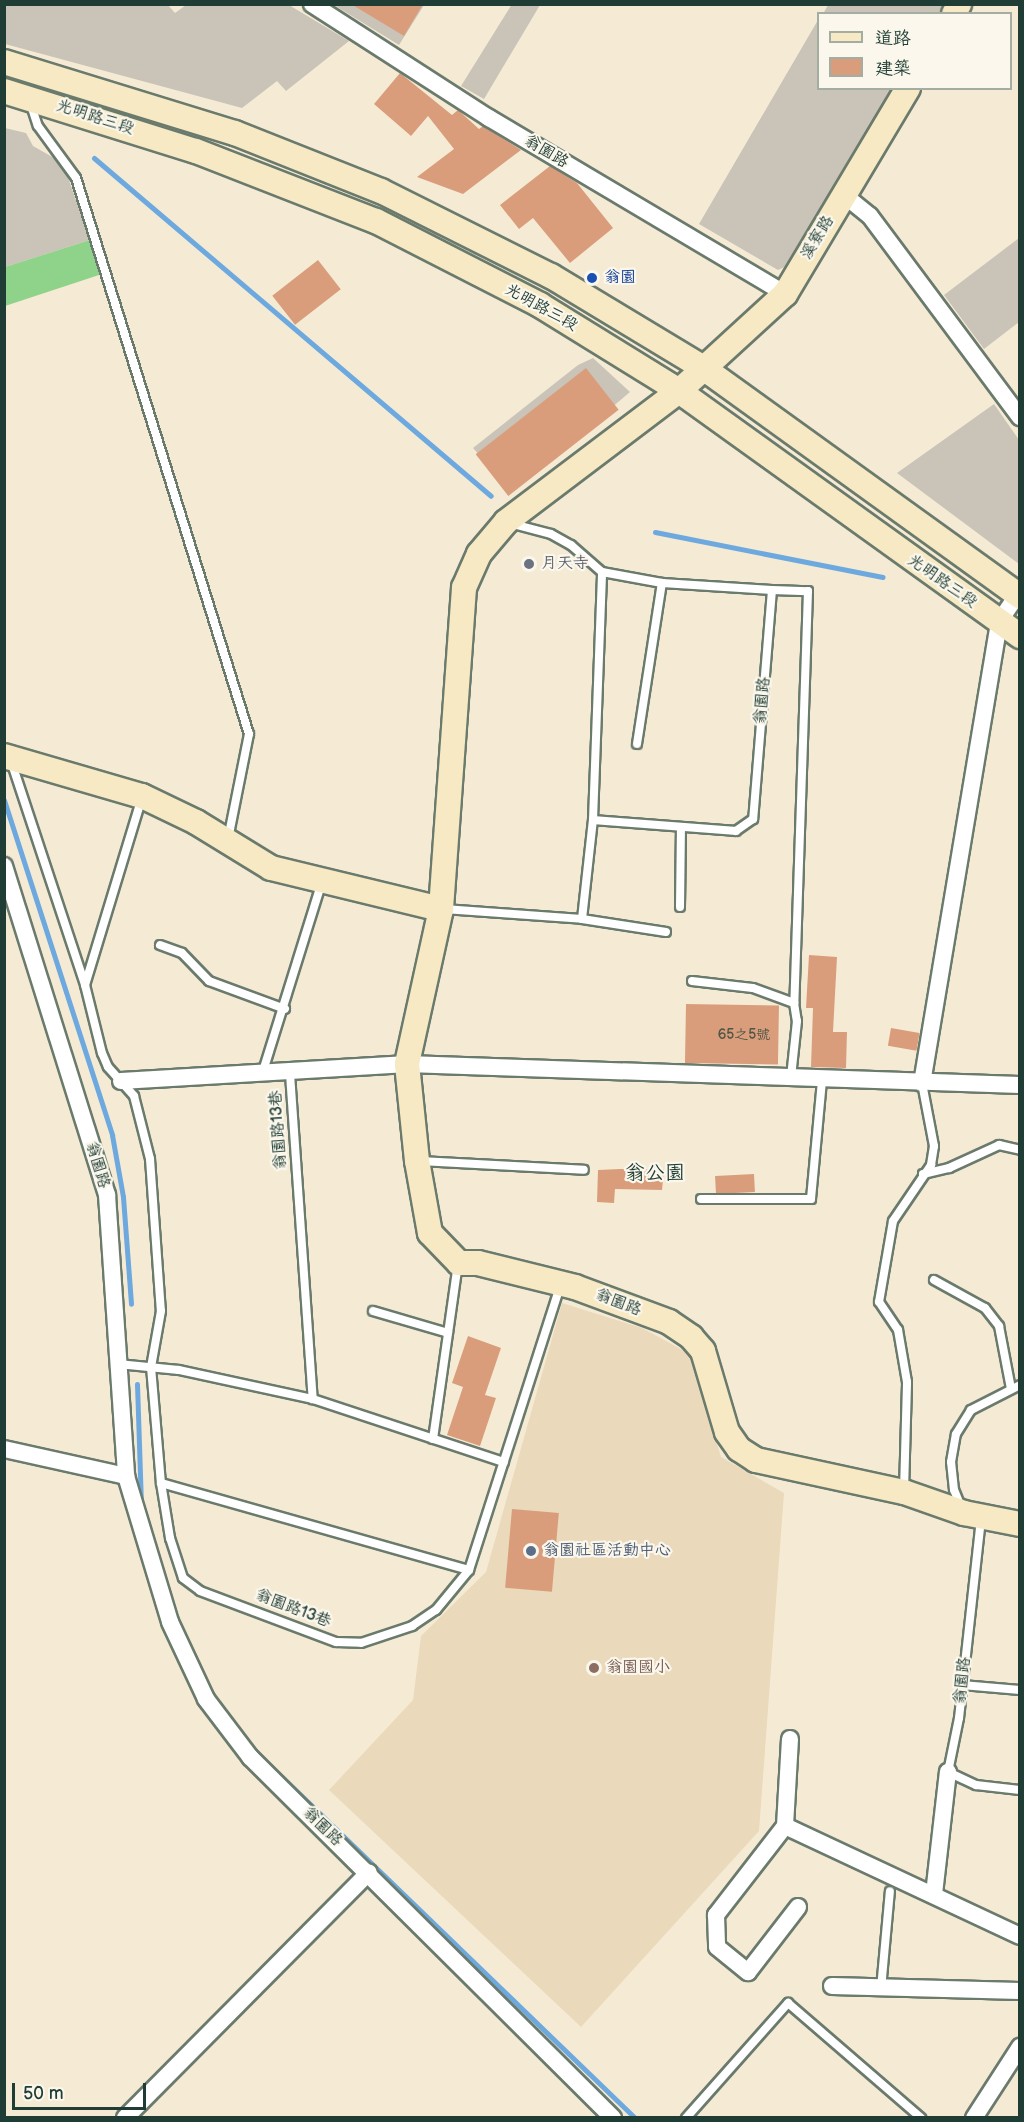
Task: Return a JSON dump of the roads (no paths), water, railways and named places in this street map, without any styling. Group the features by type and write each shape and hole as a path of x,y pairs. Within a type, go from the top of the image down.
{"street":[{"name":"翁園路","path":"312,4 489,118 785,294"},
{"name":"光明路三段","path":"4,62 235,133 381,191 551,276 702,367 1019,595"},
{"name":"溪寮路","path":"679,391 702,367 785,294 907,90"},
{"name":"光明路三段","path":"4,91 28,96 196,151 376,221 540,305 679,391 1020,636"},
{"path":"844,195 870,216 1020,417"},
{"path":"459,1263 430,1233 417,1161 407,1064 441,909 464,588 479,554 506,522 679,391"},
{"path":"922,1083 999,622 1019,595"},
{"path":"6,751 142,796 196,822 271,868 441,909"},
{"name":"翁園路","path":"4,866 107,1195 126,1476 170,1622 206,1699 250,1758 369,1872 613,2118"},
{"path":"122,1081 263,1071 290,1074 407,1064 1020,1085"},
{"name":"翁園路","path":"459,1263 478,1263 562,1284 669,1322 691,1337 703,1351 727,1432 739,1449 756,1460 904,1492 972,1514 1020,1524"},
{"path":"4,1449 126,1476"},
{"path":"790,1739 785,1826 716,1915 717,1947 748,1972 798,1907"},
{"path":"934,1894 948,1772"},
{"path":"785,1826 1020,1936"},
{"path":"125,2118 369,1872"},
{"path":"832,1986 1020,1991"},
{"path":"974,2118 1020,2047"}],"lane":[{"path":"28,96 38,126 76,178 249,734 227,843"},
{"path":"506,522 551,534 571,544 602,572 662,583 808,591 794,1003 797,1021 790,1077"},
{"path":"582,919 593,820 602,572"},
{"path":"637,744 662,583"},
{"name":"翁園路","path":"593,820 681,829 736,831 753,819 772,590"},
{"name":"翁園路13巷","path":"6,751 85,985 102,1053 134,1096 150,1159 161,1311 151,1367 161,1483 170,1538 183,1578 200,1591 336,1642 361,1643 411,1626 436,1610 469,1570 562,1284"},
{"path":"85,985 142,796"},
{"path":"680,907 681,829"},
{"path":"263,1071 285,1008 322,882"},
{"path":"441,909 582,919 666,932"},
{"path":"160,945 182,953 209,981 285,1008"},
{"path":"692,981 753,988 794,1003"},
{"name":"翁園路13巷","path":"290,1074 313,1399"},
{"path":"701,1199 811,1198 822,1080"},
{"path":"904,1492 907,1382 898,1330 879,1302 880,1284 893,1221 917,1190 923,1174 931,1165 934,1146 922,1083"},
{"path":"923,1174 949,1168 999,1145 1020,1150"},
{"path":"417,1161 585,1170"},
{"path":"433,1439 459,1263"},
{"path":"934,1280 985,1308 999,1326 1015,1387 971,1410 956,1434 952,1472 954,1490 972,1514"},
{"path":"373,1311 448,1333"},
{"path":"118,1364 151,1367 313,1399 504,1462"},
{"path":"161,1483 469,1570"},
{"name":"翁園路","path":"948,1772 962,1685 972,1514"},
{"path":"962,1685 1020,1690"},
{"path":"948,1772 976,1785 1020,1790"},
{"path":"881,1989 890,1891"},
{"path":"686,2118 788,2003 921,2118"}],"waterway":[{"path":"94,158 491,496"},
{"path":"655,532 883,577"},
{"path":"4,800 112,1135 123,1197 131,1304"},
{"path":"137,1384 141,1502"},
{"path":"252,1748 635,2118"}],"place":[{"name":"翁園","path":"592,278"},
{"name":"月天寺","path":"529,564"},
{"name":"翁園社區活動中心","path":"531,1551"},
{"name":"翁園國小","path":"594,1668"}],"district":[{"name":"翁公園","path":"655,1173"}]}
